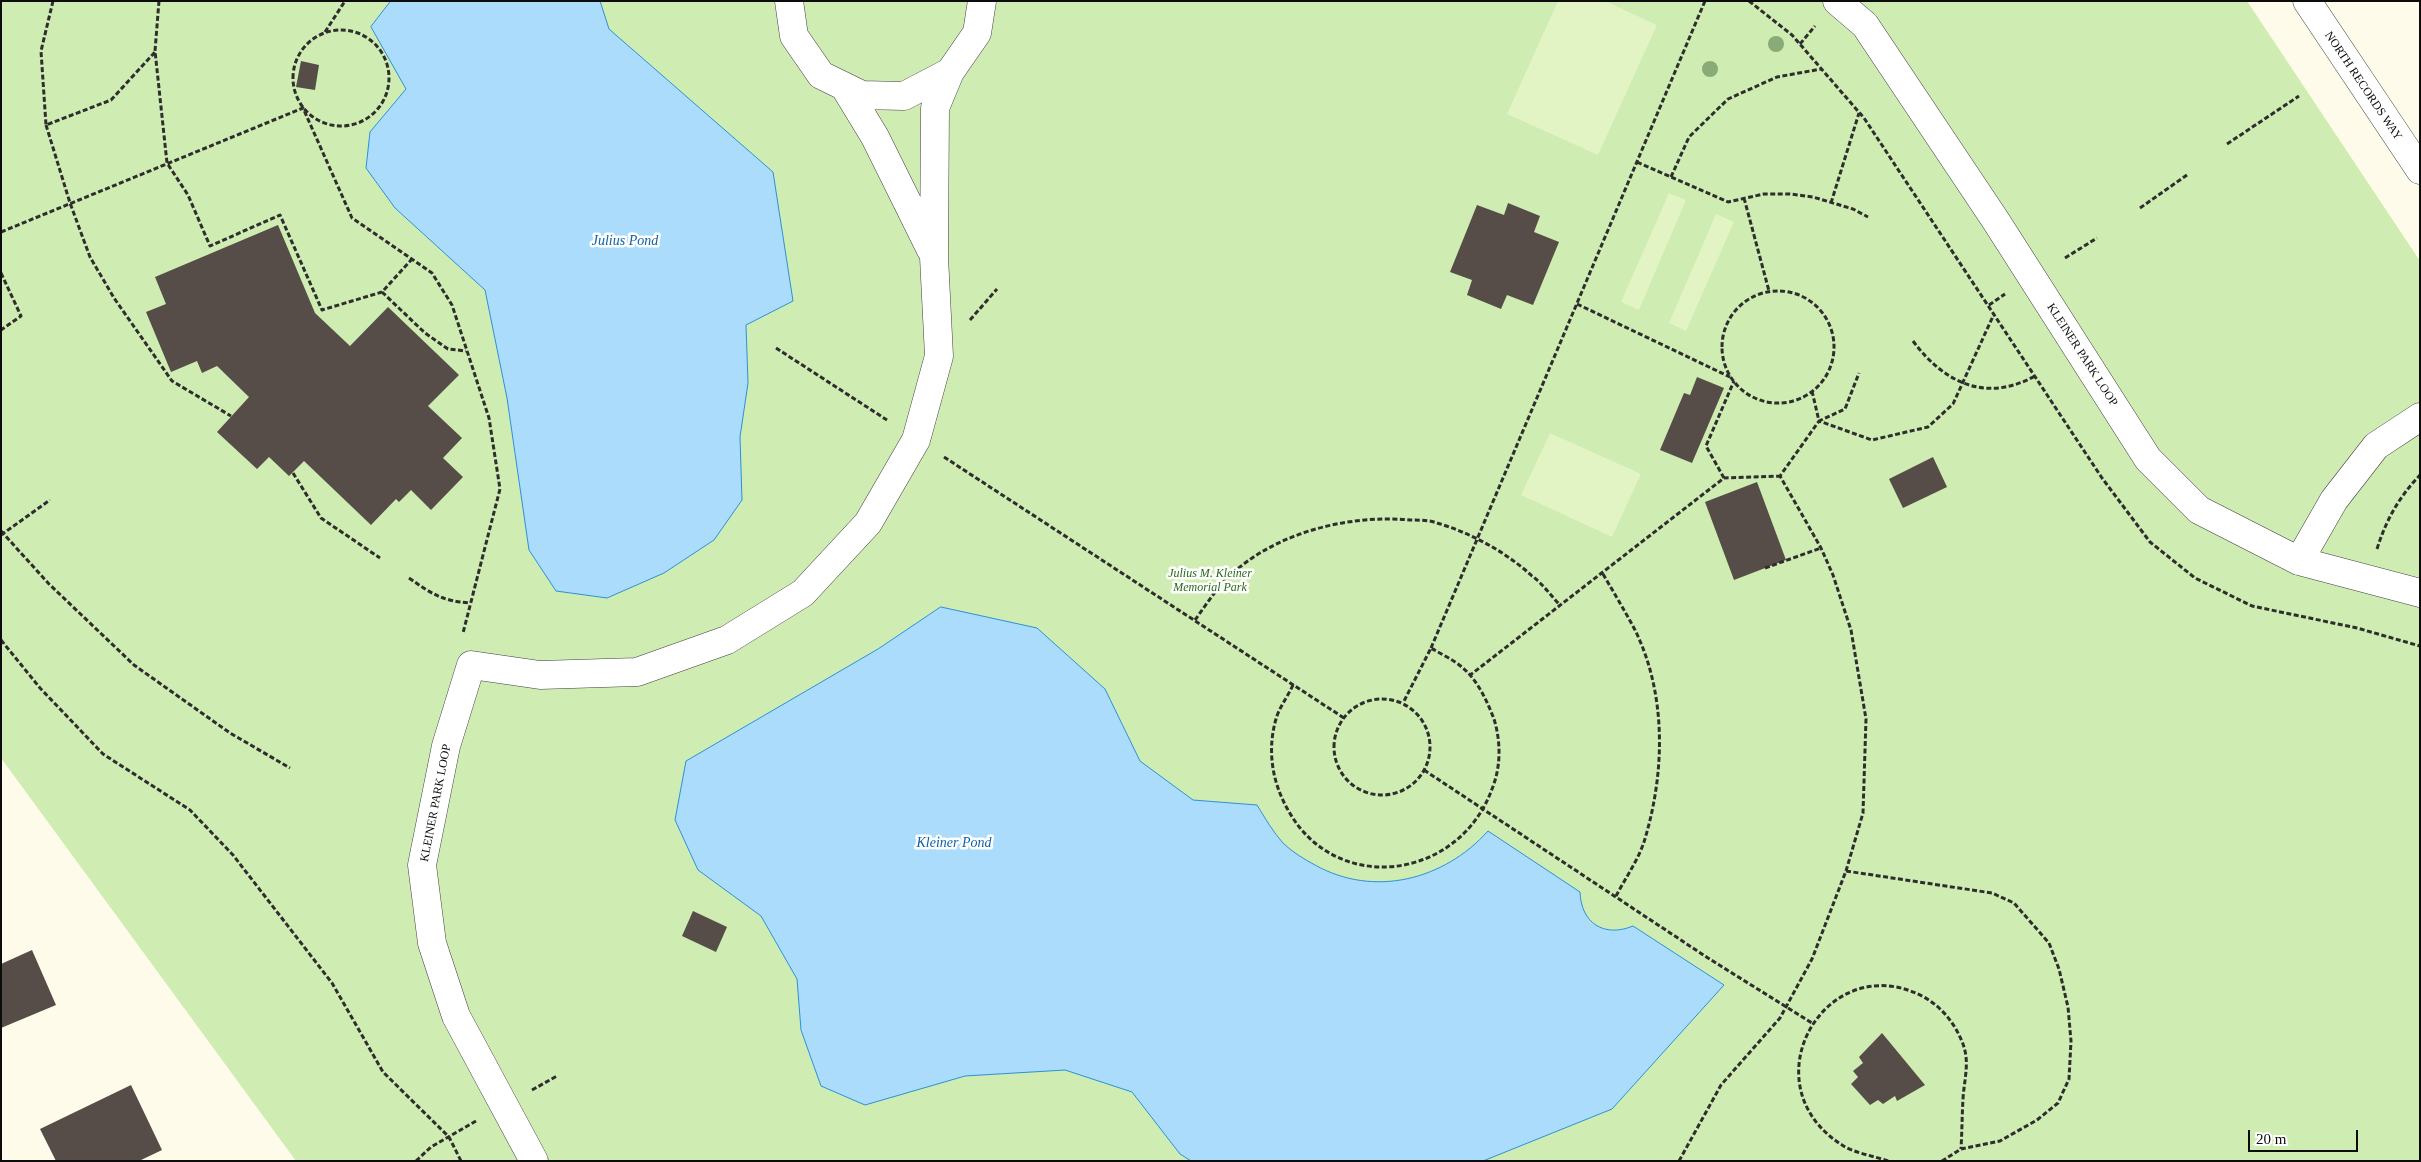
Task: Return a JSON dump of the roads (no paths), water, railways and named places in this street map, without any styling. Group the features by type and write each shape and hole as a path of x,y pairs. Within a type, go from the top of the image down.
{"street":[{"path":"789,1 794,36 822,74 862,95 904,96 950,72"},
{"path":"977,33 982,1"},
{"path":"934,257 935,108 950,72 1002,1"},
{"name":"KLEINER PARK LOOP","path":"1837,1 1865,25 2001,230 2148,459 2199,510 2299,562 2420,593"},
{"name":"NORTH RECORDS WAY","path":"2307,1 2420,170"},
{"path":"844,86 888,163 934,257"},
{"name":"KLEINER PARK LOOP","path":"534,1161 456,1016 432,943 422,865 446,746 471,665 540,675 637,672 727,640 802,593 868,523 916,440 939,356 934,257"},
{"path":"2299,562 2334,500 2376,446 2420,416"}],"water":[{"name":"Julius Pond","path":"391,1 600,1 609,29 773,172 793,301 746,325 748,383 740,437 742,500 714,540 664,573 607,598 556,591 529,550 507,398 485,290 395,208 366,168 370,132 406,89 371,27"},
{"name":"Kleiner Pond","path":"941,607 1037,628 1105,689 1140,761 1193,800 1257,805 1272,830 1283,843 1315,865 1338,875 1361,881 1384,882 1407,879 1451,862 1488,831 1580,892 1581,903 1585,912 1596,925 1604,929 1613,930 1633,926 1724,985 1612,1109 1483,1161 1191,1161 1180,1154 1132,1092 1065,1070 965,1076 865,1105 821,1086 801,1030 797,979 761,916 698,870 675,820 686,761 878,649"}],"park label":[{"name":"Julius M. Kleiner Memorial Park","path":"1210,581"}]}
